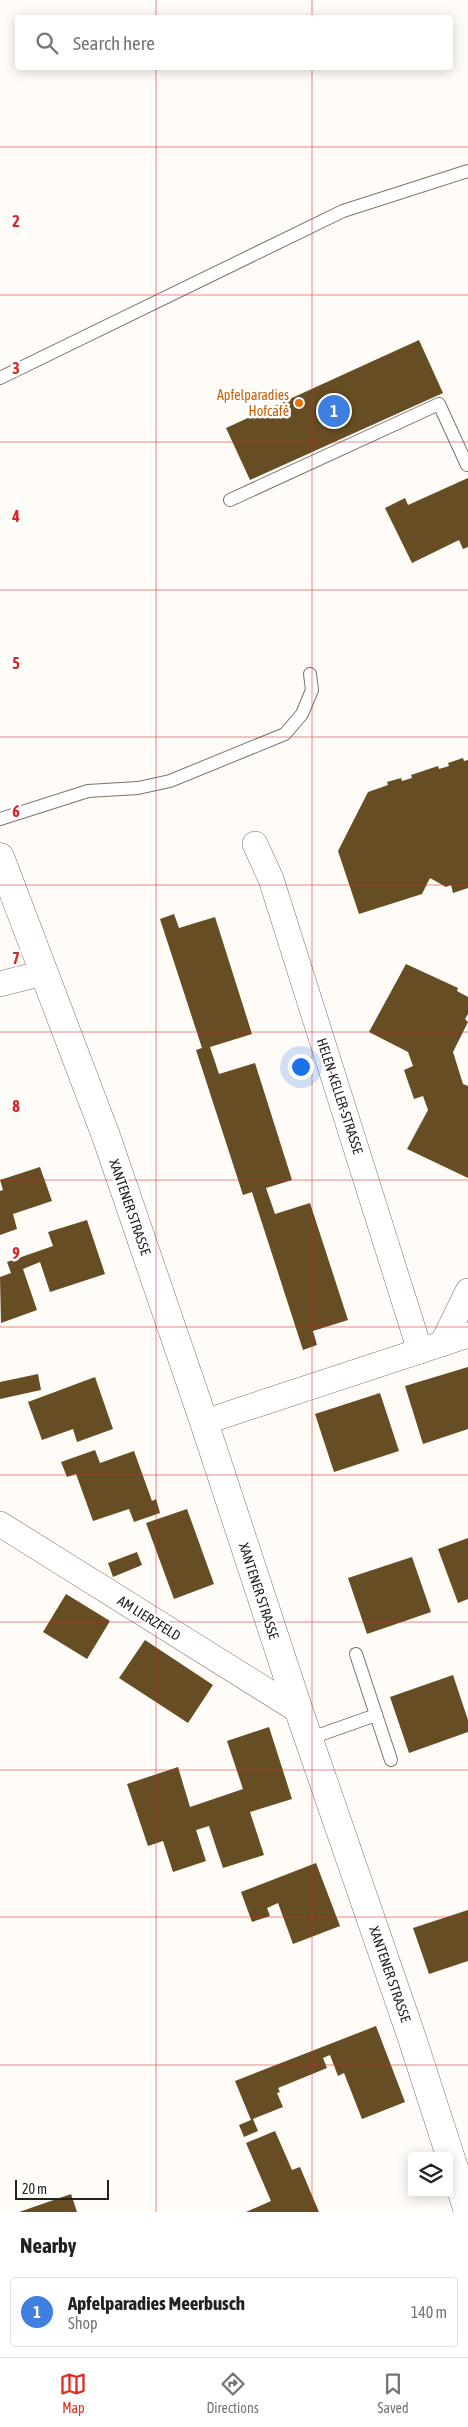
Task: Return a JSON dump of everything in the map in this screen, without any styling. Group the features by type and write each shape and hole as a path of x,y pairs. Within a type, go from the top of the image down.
{"main road":[{"name":"XANTENER STRASSE","path":"0,857 106,1136 204,1422 298,1711 411,2035 468,2211"}],"street":[{"name":"HELEN-KELLER-STRASSE","path":"255,844 271,879 431,1347"},
{"path":"0,984 44,973"},
{"path":"431,1347 468,1291"},
{"path":"204,1422 468,1335"},
{"name":"AM LIERZFELD","path":"0,1524 298,1711"}],"lane":[{"path":"0,378 343,211 468,171"},
{"path":"230,500 440,404 467,465"},
{"path":"0,819 88,791 138,788 170,780 285,734 302,714 309,698 312,690 310,674"},
{"path":"356,1654 391,1760"},
{"path":"308,1739 376,1715"}],"building":[{"path":"419,340 443,393 250,480 226,428"},
{"path":"468,478 468,547 463,549 459,540 412,563 385,508 405,498 408,505"},
{"path":"463,758 464,761 468,760 468,888 453,893 451,885 446,887 430,878 422,894 359,914 338,851 368,792 388,785 387,782 401,778 402,781 412,778 411,775 438,766 439,769 449,766 448,763"},
{"path":"174,914 179,928 215,917 252,1034 210,1047 219,1074 255,1063 292,1180 266,1188 275,1214 310,1203 348,1320 313,1331 317,1345 303,1350 252,1192 243,1195 196,1050 202,1048 160,919"},
{"path":"406,964 458,988 457,991 468,997 468,1014 465,1019 468,1022 453,1052 463,1084 468,1086 468,1178 407,1149 428,1110 423,1096 414,1099 404,1070 413,1066 408,1052 369,1032"},
{"path":"40,1167 52,1201 13,1214 17,1229 0,1235 0,1191 3,1190 0,1180"},
{"path":"87,1220 105,1274 50,1292 40,1262 23,1269 37,1310 1,1323 0,1277 11,1273 7,1262 53,1246 48,1232"},
{"path":"468,1367 468,1429 423,1444 405,1386"},
{"path":"38,1374 41,1390 0,1399 0,1382"},
{"path":"95,1377 113,1429 77,1442 73,1429 42,1440 28,1402"},
{"path":"380,1393 399,1451 334,1472 315,1414"},
{"path":"95,1450 100,1463 134,1451 152,1501 156,1499 160,1513 134,1522 129,1509 93,1521 76,1474 67,1477 61,1462"},
{"path":"187,1509 214,1584 174,1599 146,1523"},
{"path":"468,1538 468,1599 458,1603 438,1549"},
{"path":"137,1552 142,1565 113,1577 108,1563"},
{"path":"412,1557 431,1612 367,1634 348,1578"},
{"path":"66,1594 110,1621 87,1659 43,1632"},
{"path":"145,1640 213,1685 188,1723 119,1678"},
{"path":"453,1675 468,1720 468,1732 409,1753 390,1697"},
{"path":"269,1727 292,1799 250,1812 264,1855 223,1868 209,1826 196,1830 206,1861 173,1872 163,1841 148,1846 127,1784 178,1767 190,1807 243,1789 227,1741"},
{"path":"316,1863 340,1926 293,1944 278,1903 267,1908 270,1916 252,1922 241,1892"},
{"path":"468,1910 468,1961 429,1974 413,1928"},
{"path":"376,2026 405,2102 362,2119 344,2073 338,2076 330,2055 323,2058 327,2068 278,2088 280,2092 277,2093 283,2107 253,2119 258,2131 244,2137 239,2125 251,2120 235,2081"},
{"path":"275,2131 292,2170 300,2167 319,2212 246,2212 271,2201 246,2143"},
{"path":"71,2194 77,2212 19,2212"}],"place":[{"name":"Apfelparadies Hofcafé","path":"299,403"},
{"name":"Apfelparadies Meerbusch","path":"334,411"}]}
